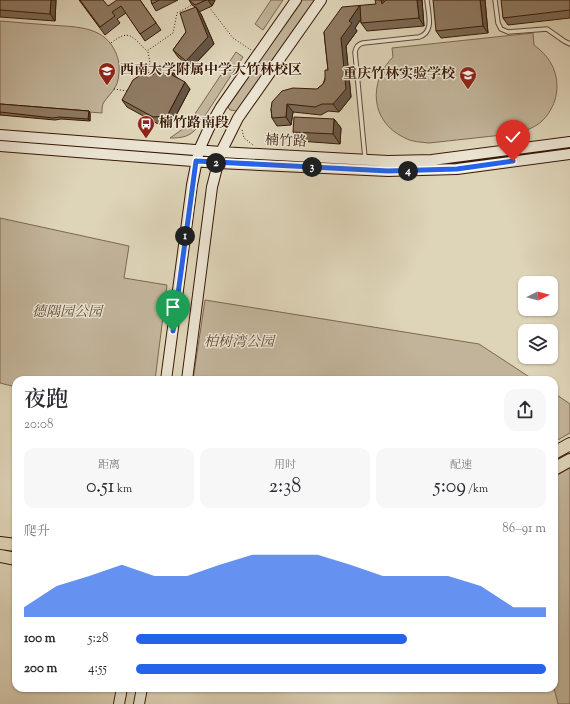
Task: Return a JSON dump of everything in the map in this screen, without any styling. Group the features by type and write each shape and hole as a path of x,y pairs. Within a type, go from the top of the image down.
{"main road":[{"path":"167,376 196,161 199,150 221,107 255,53 296,0"},
{"path":"188,376 212,187 221,152 238,118 321,0"},
{"name":"楠竹路","path":"0,135 221,152 388,161 432,160 570,142"},
{"name":"楠竹路","path":"0,146 218,163 388,171 457,169 570,154"},
{"path":"558,451 570,444"},
{"path":"558,466 570,460"},
{"path":"0,543 12,544"},
{"path":"0,556 12,558"},
{"path":"119,704 121,692"},
{"path":"139,704 141,692"}],"lane":[{"path":"366,160 355,52 356,47 363,43 419,37 426,33 429,30 427,0"},
{"path":"495,0 498,23 501,29 508,32 547,29 570,44"}],"path":[{"path":"147,51 173,33 177,13 196,3"},
{"path":"208,6 233,38 255,53"},
{"path":"110,43 120,36 125,34 130,35 147,51 150,63 148,71"},
{"path":"114,89 126,91 131,90"}],"green space":[{"path":"271,0 283,0 263,30 255,24"},
{"path":"301,0 315,0 237,111 230,110 227,105"},
{"path":"0,21 77,27 94,31 102,35 114,49 118,58 119,73 116,86 103,103 102,113 0,105"},
{"name":"重庆竹林实验学校","path":"533,33 534,45 544,53 551,63 557,80 556,98 545,118 538,124 522,132 512,134 429,143 417,142 408,139 393,131 379,112 376,101 379,78 393,57 392,48"},
{"path":"236,52 243,57 197,128 185,136 170,138 187,126"},
{"name":"德隅园公园","path":"0,218 129,246 124,278 167,285 156,376 12,376 12,386 0,383"},
{"name":"柏树湾公园","path":"205,300 479,344 528,376 194,376"},
{"path":"558,396 570,404 570,433 558,440"},
{"path":"570,468 570,704 558,704 555,692 558,692 558,475"}],"building":[{"path":"0,0 51,0 50,14 0,10"},
{"path":"80,0 103,0 108,6 117,0 140,0 156,23 140,34 121,6 112,12 115,16 100,27"},
{"path":"151,0 159,0 152,4"},
{"path":"189,0 206,0 195,5"},
{"path":"375,0 381,0 382,4 386,0 417,0 419,18 361,23 360,5 376,4"},
{"path":"433,0 480,0 483,26 436,31"},
{"path":"501,0 570,0 570,10 503,18"},
{"path":"360,5 349,21 352,23 341,38 346,89 333,104 322,104 315,107 287,104 286,117 272,118 272,102 282,91 293,88 317,89 323,84 325,80 325,70 328,70 324,32 342,7"},
{"path":"196,7 208,37 186,61 173,50 186,32 180,13"},
{"path":"159,64 173,72 172,75 185,82 167,116 153,117 122,100 133,80 146,71 153,75"},
{"path":"0,104 89,111 88,119 53,118 0,112"},
{"path":"294,117 334,119 333,134 293,132"}],"place":[{"name":"西南大学附属中学大竹林校区","path":"107,86"},
{"name":"重庆竹林实验学校","path":"468,90"},
{"name":"楠竹路南段","path":"146,139"}],"route":[{"path":"173,331 196,161 388,171 457,169 513,161"}]}
